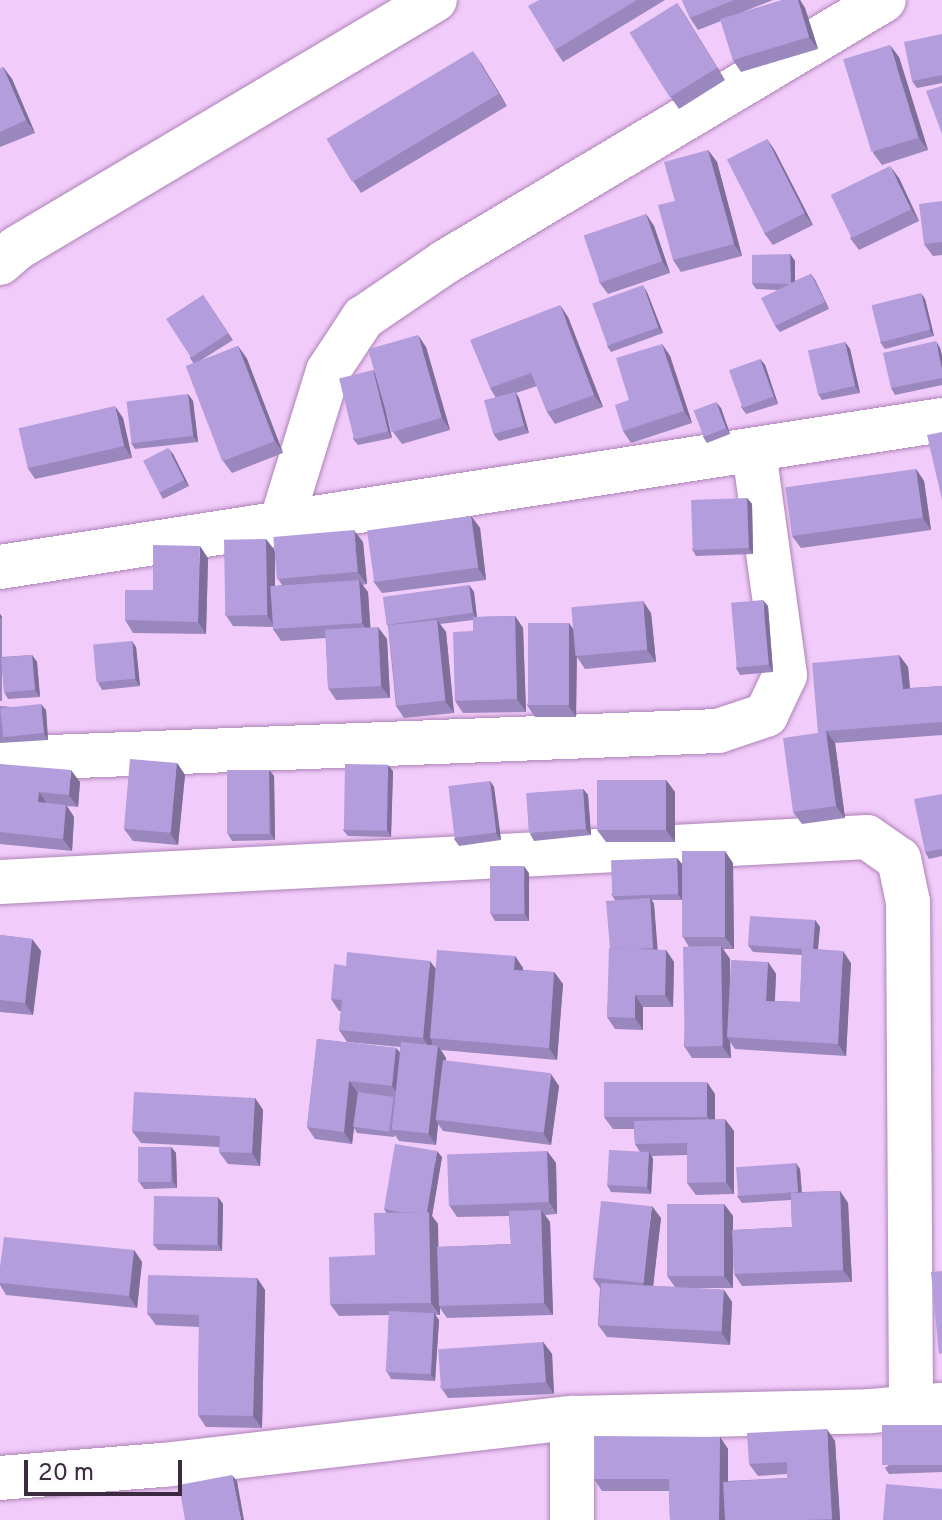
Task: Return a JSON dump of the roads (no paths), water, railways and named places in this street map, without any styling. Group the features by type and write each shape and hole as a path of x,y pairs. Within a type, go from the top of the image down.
{"street":[{"path":"6,250 435,0"},
{"path":"281,523 328,371 363,318 445,262 884,0"},
{"path":"0,567 942,420"},
{"path":"0,759 718,731 766,715 785,675 754,451"},
{"path":"0,882 867,837 899,859 908,902 927,962 927,1406 572,1418 163,1465 0,1478"},
{"path":"572,1418 572,1520"}]}
